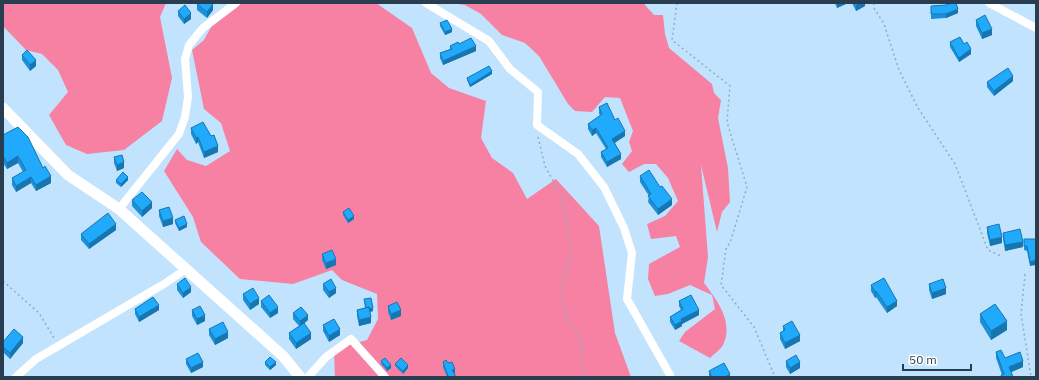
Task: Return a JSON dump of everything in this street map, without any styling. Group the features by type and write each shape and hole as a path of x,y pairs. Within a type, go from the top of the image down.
{"street":[{"path":"119,209 179,134 185,117 188,97 185,59 189,45 203,28 236,3"},
{"path":"426,3 489,41 510,69 538,92 537,125 578,154 604,187 624,228 632,253 627,300 670,375"},
{"path":"990,3 1036,28"},
{"path":"3,108 68,175 119,209 283,356 300,377"},
{"path":"16,377 36,359 59,347 164,284 186,269"},
{"path":"308,377 326,357 351,339 384,377"}],"path":[{"path":"677,3 672,40 730,86 727,122 747,187 731,240 726,249 721,285 754,327 775,377"},
{"path":"874,3 874,8 884,24 899,70 915,102 940,145 955,164 988,250 1001,256"},
{"path":"537,125 540,150 545,166 562,197 571,245 562,288 565,315 581,339 584,377"},
{"path":"1025,274 1021,314 1031,377"},
{"path":"3,281 39,313 59,347"}],"shaded area":[{"path":"3,3 166,3 160,17 172,78 162,121 124,150 87,154 66,145 49,115 68,92 58,70 42,54 26,50 3,26"},
{"path":"242,3 376,3 412,28 431,73 449,88 486,101 481,138 492,158 513,173 527,199 556,179 599,226 615,333 631,377 335,377 334,353 345,346 367,340 378,319 377,294 342,280 332,270 293,284 240,279 201,242 193,217 164,171 177,149 187,160 206,166 230,151 221,123 204,109 192,50 204,40 216,18"},
{"path":"452,3 645,3 654,15 663,15 665,34 669,48 712,84 714,93 721,100 718,118 728,168 730,202 722,212 717,232 701,165 708,257 704,283 719,304 725,320 726,328 726,336 723,345 710,358 679,341 685,332 715,309 712,295 690,285 668,294 655,296 648,279 649,264 680,247 676,236 651,239 647,224 665,216 678,201 668,178 656,164 644,164 629,172 622,164 632,151 629,142 633,131 620,98 605,97 592,112 575,111 568,104 539,56 525,43 502,35 481,14 465,5"}],"building":[{"path":"956,3 958,9 946,14 931,14 931,6 946,5"},
{"path":"197,4 213,4 207,12"},
{"path":"185,5 191,13 184,19 178,11"},
{"path":"985,15 992,29 982,33 976,20"},
{"path":"447,20 452,29 445,32 440,23"},
{"path":"960,37 964,44 967,42 971,49 959,58 950,42"},
{"path":"471,38 476,46 443,61 440,53 452,49 450,46 458,42 459,44"},
{"path":"27,50 36,60 30,65 22,55"},
{"path":"489,66 492,71 470,85 467,78"},
{"path":"1008,68 1013,76 994,91 987,82"},
{"path":"607,103 615,120 618,118 625,131 612,139 621,154 607,162 601,152 608,148 596,128 592,130 588,124 602,114 599,107"},
{"path":"203,122 211,136 214,135 218,146 204,152 198,137 196,138 191,128"},
{"path":"18,127 28,137 43,168 45,166 51,176 36,185 31,177 16,186 12,178 26,170 18,156 7,163 3,156 3,135"},
{"path":"122,155 124,162 117,165 114,157"},
{"path":"649,170 660,187 662,186 672,199 658,209 648,196 651,194 640,176"},
{"path":"123,172 128,177 121,184 116,180"},
{"path":"142,192 152,202 142,211 132,200"},
{"path":"169,207 173,218 163,221 159,210"},
{"path":"349,208 354,216 348,220 343,212"},
{"path":"108,213 116,224 89,244 81,234"},
{"path":"184,216 187,224 179,228 175,220"},
{"path":"999,224 1002,237 990,240 987,227"},
{"path":"1020,229 1023,242 1005,245 1003,233"},
{"path":"1024,239 1036,239 1036,260 1030,262 1027,246 1024,246"},
{"path":"332,250 336,259 326,263 322,254"},
{"path":"185,278 191,287 183,293 177,284"},
{"path":"884,278 897,301 887,307 871,285"},
{"path":"331,279 336,288 329,292 323,284"},
{"path":"943,279 946,288 932,293 929,284"},
{"path":"253,288 259,298 250,304 243,294"},
{"path":"269,295 278,307 270,313 261,301"},
{"path":"691,295 699,310 681,319 682,321 675,325 670,317 683,309 679,301"},
{"path":"153,297 159,305 139,317 135,309"},
{"path":"371,298 373,308 366,308 364,299"},
{"path":"397,302 401,310 391,314 388,306"},
{"path":"995,304 1007,321 991,331 980,314"},
{"path":"200,306 205,315 197,319 192,310"},
{"path":"301,307 308,315 300,321 293,313"},
{"path":"369,307 371,317 359,320 357,310"},
{"path":"334,319 340,329 329,336 323,325"},
{"path":"792,321 800,335 785,343 780,333 785,330 783,326"},
{"path":"223,322 228,332 215,339 209,329"},
{"path":"304,323 311,333 296,343 289,333"},
{"path":"14,329 23,337 10,353 3,347 3,342"},
{"path":"1001,350 1005,358 1020,352 1023,361 1009,367 1013,377 1002,377 1001,375 1004,374 996,352"},
{"path":"198,353 203,362 191,368 186,359"},
{"path":"796,355 800,362 790,368 786,361"},
{"path":"270,357 276,362 270,367 265,362"},
{"path":"385,358 391,365 387,368 381,361"},
{"path":"401,358 408,365 403,371 395,364"},
{"path":"446,360 448,363 452,362 455,369 452,370 456,377 447,377 448,376 443,362"},
{"path":"724,363 730,374 725,377 712,377 709,371"}]}
